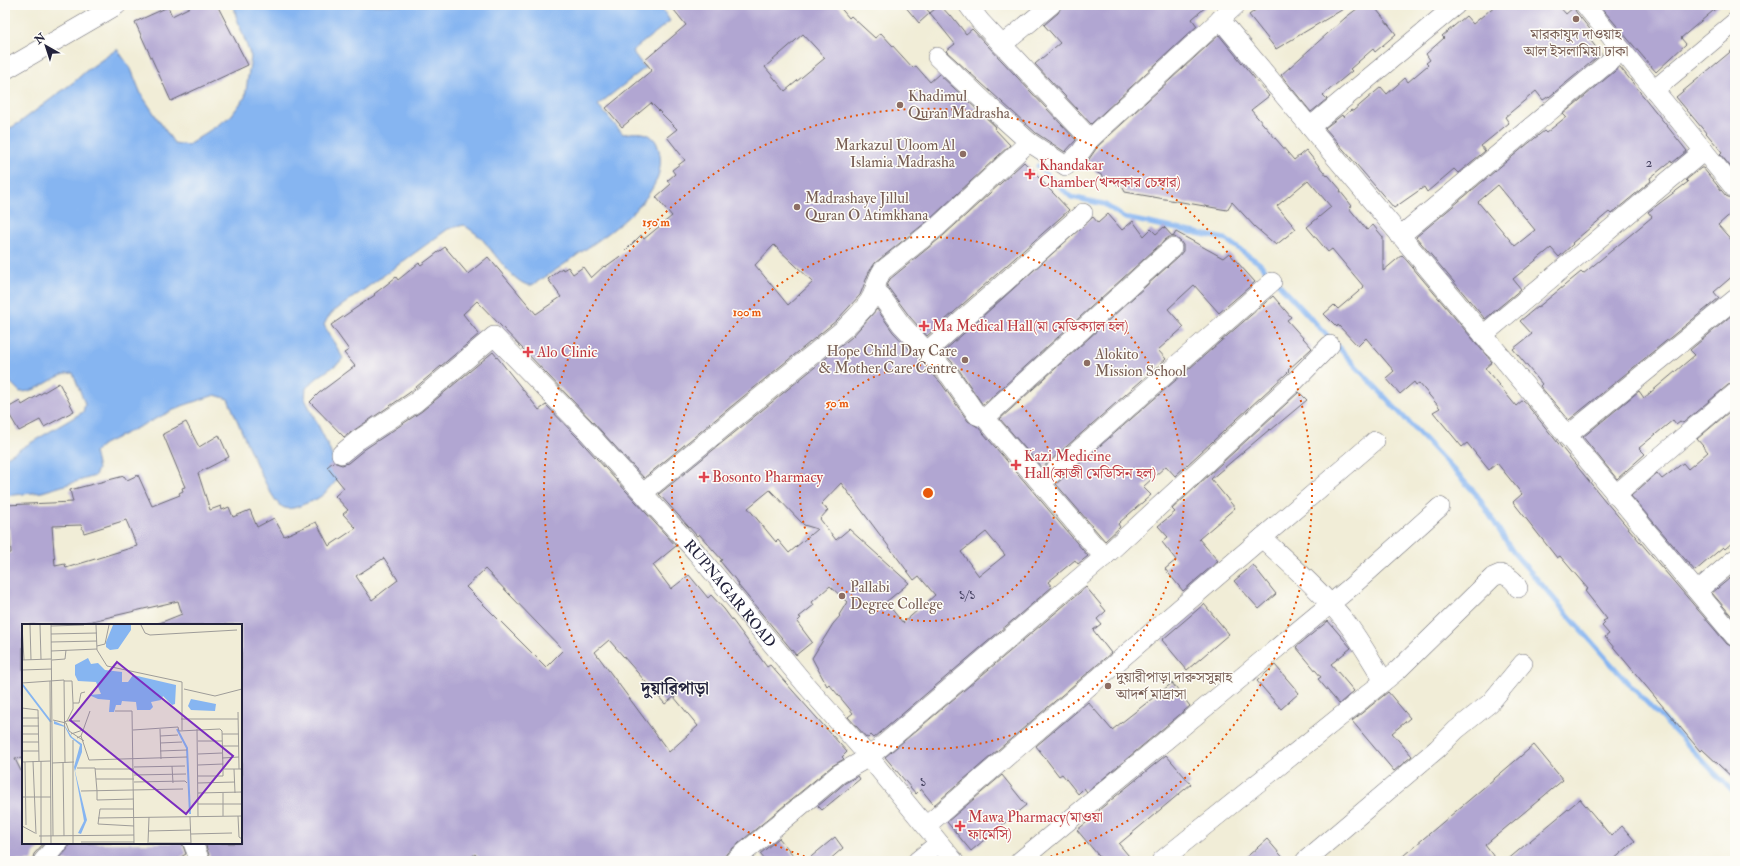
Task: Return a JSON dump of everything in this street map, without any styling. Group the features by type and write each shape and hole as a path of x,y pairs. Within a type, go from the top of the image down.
{"street":[{"path":"5,70 117,5"},
{"path":"968,5 980,21 1090,139"},
{"path":"1002,45 1051,5"},
{"path":"937,56 988,106 1029,142 1066,166 1080,153 1090,139 1236,5"},
{"path":"1310,127 1456,5"},
{"path":"1584,5 1735,189"},
{"path":"1220,19 1615,495 1735,637"},
{"path":"1654,90 1735,22"},
{"path":"1400,236 1622,51"},
{"path":"643,493 845,328 872,296 882,271 937,227 1029,142"},
{"path":"1483,335 1704,151"},
{"path":"926,352 1083,213"},
{"path":"985,418 1172,248"},
{"path":"1041,484 1272,282"},
{"path":"875,288 901,324 950,376 977,414 985,418 1104,557"},
{"path":"1566,436 1735,299"},
{"name":"RUPNAGAR ROAD","path":"341,454 358,440 416,402 494,336 584,428 696,552 804,684 869,757 954,861"},
{"path":"734,861 838,774 869,757 1104,557 1294,382 1330,345"},
{"path":"1615,495 1735,393"},
{"path":"926,826 1375,441"},
{"path":"1020,861 1331,604 1440,507"},
{"path":"1262,538 1331,604 1348,624 1384,681"},
{"path":"1697,591 1735,559"},
{"path":"1161,861 1398,670 1493,577 1500,574 1509,577 1516,583 1518,588"},
{"path":"1305,861 1437,749 1456,730 1477,715 1504,687 1510,677 1523,663"},
{"path":"917,861 939,843"},
{"path":"44,861 57,844"}],"water":[{"path":"234,5 660,5 670,21 632,51 645,68 598,105 623,134 643,133 654,139 657,144 660,161 657,177 649,193 638,208 623,221 569,261 532,285 526,284 512,274 481,238 464,225 448,229 333,312 324,325 343,358 340,362 317,378 306,388 305,399 328,445 339,476 333,485 317,499 294,508 284,508 275,500 245,439 228,399 215,395 182,406 104,444 94,452 98,469 95,476 42,492 5,496 5,458 83,412 85,404 73,373 60,376 34,389 20,392 5,377 5,131 19,123 117,49 131,69 141,94 174,143 188,145 231,116 245,97 251,57 236,16"}],"building":[{"path":"194,5 217,5 248,65 171,101 135,22 168,7 172,16"},
{"path":"670,5 838,5 849,18 851,16 875,38 881,33 913,68 916,66 930,82 939,74 996,127 994,128 1010,145 930,219 875,263 869,272 860,295 837,320 644,478 592,421 477,301 463,314 479,334 409,393 344,437 310,402 319,393 355,366 344,353 349,350 331,325 375,295 374,294 396,277 398,280 419,263 421,265 445,247 468,274 488,257 536,314 561,297 548,279 562,268 563,270 568,267 573,274 583,267 591,278 604,266 605,267 619,257 641,235 644,239 672,216 656,197 671,184 667,181 675,174 672,170 685,160 667,137 677,129 651,103 622,127 606,108 652,70 644,61 686,25","holes":["803,34 825,58 785,91 765,67","774,245 813,282 788,305 755,265"]},
{"path":"904,5 923,5 930,13 919,23"},
{"path":"940,5 950,16 951,15 966,34 972,29 1076,140 1065,152 1036,133 946,51 955,44 930,13"},
{"path":"1062,5 1208,5 1192,19 1197,26 1091,124 1035,64 1060,43 1044,25 1058,13"},
{"path":"1262,5 1350,5 1276,49 1249,15"},
{"path":"1362,5 1373,5 1396,34 1375,52 1373,49 1350,69 1352,71 1323,95 1327,99 1311,112 1281,75 1345,18"},
{"path":"1496,5 1558,5 1566,14 1574,7 1576,12 1593,33 1588,37 1601,54 1549,97 1543,100 1536,91 1505,117 1509,123 1481,146 1485,151 1458,173 1454,169 1427,192 1424,187 1394,208 1325,128 1342,115 1343,117 1351,110 1353,111 1381,87 1387,94 1405,78 1408,82 1428,65 1426,63 1430,60 1426,54 1444,38 1442,36 1466,16 1473,24"},
{"path":"1599,5 1720,5 1681,38 1686,44 1656,72"},
{"path":"1219,35 1269,96 1251,110 1294,160 1306,150 1327,176 1328,175 1341,190 1340,191 1352,206 1349,208 1367,230 1373,225 1383,237 1383,271 1402,255 1492,362 1485,368 1516,406 1523,400 1606,502 1727,644 1735,648 1735,780 1702,749 1700,751 1605,637 1609,634 1602,626 1605,623 1603,621 1607,619 1585,591 1588,589 1560,556 1557,558 1513,502 1522,494 1497,463 1489,470 1467,443 1462,447 1433,412 1440,408 1419,383 1416,385 1414,382 1400,394 1386,378 1394,371 1366,338 1358,346 1338,325 1337,327 1324,314 1334,305 1338,309 1364,287 1332,249 1328,252 1307,227 1331,207 1308,180 1277,206 1296,229 1276,245 1255,227 1232,202 1227,210 1125,192 1123,188 1096,172 1087,162 1098,146"},
{"path":"1735,48 1735,172 1720,154 1722,152 1676,97"},
{"path":"1620,67 1687,151 1672,163 1671,161 1650,178 1651,181 1611,214 1609,212 1572,243 1573,244 1559,257 1551,248 1513,279 1521,289 1485,319 1416,237 1525,146 1544,131 1546,133 1566,117 1563,114","holes":["1498,185 1535,230 1515,246 1478,202"]},
{"path":"1024,162 1069,210 927,336 910,317 887,286 890,279 944,235"},
{"path":"1703,168 1726,196 1735,200 1735,210 1718,225 1735,244 1735,274 1714,292 1719,298 1569,420 1540,386 1542,384 1513,349 1532,334 1520,321 1581,272 1583,274 1652,217 1648,212 1688,182 1686,180"},
{"path":"1108,214 1122,230 1133,221 1144,236 1151,229 1156,234 1164,227 1173,237 1169,237 1165,240 983,405 959,370 943,352 1093,217 1098,223"},
{"path":"1176,232 1223,258 1229,253 1255,282 1219,313 1194,285 1168,309 1184,327 1158,350 1166,359 1042,468 1000,419 1179,256 1183,251 1183,245 1175,237 1173,237"},
{"path":"1273,296 1291,317 1287,320 1312,348 1288,370 1289,371 1286,374 1175,476 1166,466 1143,487 1151,495 1118,524 1120,527 1105,541 1056,484"},
{"path":"877,309 893,332 941,383 968,421 978,427 1088,556 1078,564 1075,560 1048,582 1052,587 874,738 871,735 868,738 866,737 848,717 853,713 829,684 827,686 812,658 833,624 840,616 839,615 847,602 830,586 812,602 814,605 799,617 801,618 797,622 812,642 796,655 738,585 739,584 720,561 722,560 699,534 697,536 659,494 852,337","holes":["841,483 914,580 919,576 935,595 903,623 886,602 909,583 849,529 836,540 820,519 828,510 821,504","770,490 804,525 817,529 789,553 778,540 776,542 748,508","986,532 1005,555 979,576 961,552"]},
{"path":"1732,315 1735,318 1735,382 1728,385 1683,423 1680,421 1676,424 1673,420 1639,448 1645,454 1617,479 1583,437 1639,391 1644,398 1695,355 1690,350"},
{"path":"493,352 539,410 546,405 676,546 653,565 671,589 689,575 708,598 711,595 724,609 767,667 770,665 847,752 842,757 844,759 832,766 727,853 722,861 482,861 475,854 466,861 211,861 205,844 242,844 242,624 157,624 182,614 178,601 79,624 22,624 22,758 15,759 22,773 22,844 43,844 34,854 32,861 5,861 5,554 11,553 9,528 5,529 5,505 73,502 70,490 124,476 127,480 138,475 152,506 180,495 179,493 183,491 182,488 185,487 163,434 186,422 199,447 219,435 229,457 198,473 210,510 221,506 222,510 229,507 233,517 250,510 257,527 274,518 284,536 316,522 329,546 356,528 343,514 348,510 335,496 344,488 327,467 333,462 342,465 348,463 365,449 422,411","holes":["126,520 137,546 66,568 65,564 55,566 52,526 81,525 84,533","384,558 398,580 372,600 356,576","485,569 563,650 546,667 466,587","609,640 665,704 674,697 698,726 669,752 595,652"]},
{"path":"59,383 74,411 44,427 40,420 19,431 6,409 20,401 22,405"},
{"path":"1299,392 1307,400 1211,479 1235,508 1199,539 1218,561 1183,591 1165,569 1176,560 1162,542 1168,537 1158,526 1175,512 1172,509"},
{"path":"1735,407 1735,540 1725,549 1723,547 1695,571 1631,496 1657,473 1662,479 1683,463 1688,469 1708,452 1697,439"},
{"path":"1253,565 1276,594 1259,609 1234,581"},
{"path":"1735,574 1735,620 1712,593"},
{"path":"1086,587 1106,611 1097,619 1101,624 1093,630 1111,653 934,805 921,789 916,794 885,757"},
{"path":"1204,604 1229,634 1187,670 1162,640"},
{"path":"1328,621 1351,648 1331,664 1354,691 1339,704 1318,679 1321,677 1296,647"},
{"path":"1275,665 1299,693 1281,709 1257,681"},
{"path":"1172,683 1190,706 1087,792 1084,788 1078,794 1062,774 1059,776 1036,746 1088,702 1112,730"},
{"path":"1388,692 1410,718 1392,733 1412,756 1394,771 1352,721"},
{"path":"1534,745 1563,780 1485,845 1497,861 1397,861"},
{"path":"1166,755 1191,784 1119,844 1133,861 1103,861 1077,830"},
{"path":"1002,775 1026,805 971,851 947,822"},
{"path":"858,776 860,779 822,810 818,806 845,783"},
{"path":"1580,799 1611,836 1622,826 1635,841 1612,861 1506,861"},
{"path":"835,837 843,848 828,861 806,861"},
{"path":"779,838 798,861 766,861 760,854"},
{"path":"1267,839 1286,861 1242,861 1258,847"},
{"path":"69,844 182,844 186,854 174,861 57,861 67,850"}],"waterway":[{"path":"1038,166 1071,197 1104,204 1125,218 1225,239 1259,263 1477,495 1513,552 1627,682 1735,794"}],"place":[{"name":"মারকাযুদ দাওয়াহ আল ইসলামিয়া ঢাকা","path":"1576,19"},
{"name":"Khadimul Quran Madrasha","path":"900,105"},
{"name":"Markazul Uloom Al Islamia Madrasha","path":"963,154"},
{"name":"Khandakar Chamber(খন্দকার চেম্বার)","path":"1030,174"},
{"name":"Madrashaye Jillul Quran O Atimkhana","path":"797,207"},
{"name":"Ma Medical Hall(মা মেডিক্যাল হল)","path":"924,326"},
{"name":"Alo Clinic","path":"528,352"},
{"name":"Hope Child Day Care & Mother Care Centre","path":"965,360"},
{"name":"Alokito Mission School","path":"1087,363"},
{"name":"Kazi Medicine Hall(কাজী মেডিসিন হল)","path":"1016,465"},
{"name":"Bosonto Pharmacy","path":"704,477"},
{"name":"Pallabi Degree College","path":"842,596"},
{"name":"দুয়ারীপাড়া দারুসসুন্নাহ আদর্শ মাদ্রাসা","path":"1108,686"},
{"name":"Mawa Pharmacy(মাওয়া ফার্মেসি)","path":"960,826"}],"district":[{"name":"দুয়ারিপাড়া","path":"675,688"}]}
